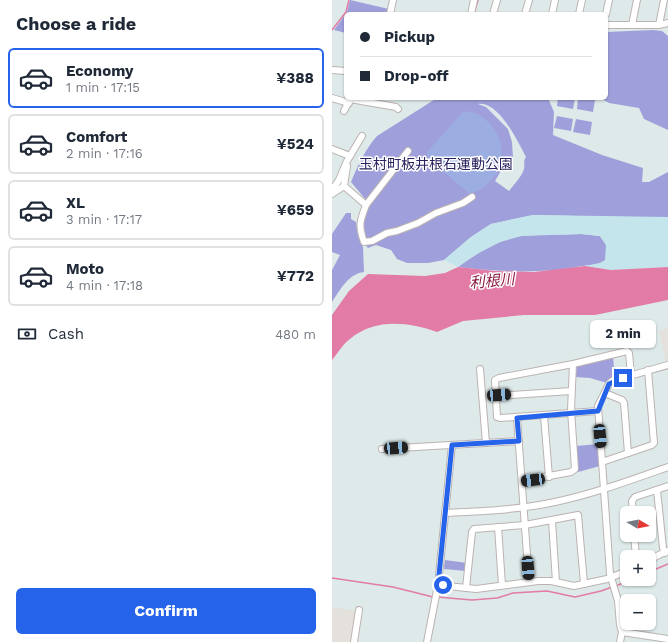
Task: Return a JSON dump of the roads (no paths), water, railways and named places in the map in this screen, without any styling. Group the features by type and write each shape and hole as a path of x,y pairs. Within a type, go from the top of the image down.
{"street":[{"path":"390,12 393,0"},
{"path":"471,12 474,0"},
{"path":"494,12 497,0"},
{"path":"525,12 528,0"},
{"path":"552,12 555,0"},
{"path":"579,12 582,0"},
{"path":"606,12 609,0"},
{"path":"632,25 637,0"},
{"path":"659,25 664,0"},
{"path":"608,25 659,25 668,23"},
{"path":"332,70 344,71"},
{"path":"332,98 344,99"},
{"path":"344,111 350,100 396,107 398,109"},
{"path":"332,190 339,180 348,158 362,136"},
{"path":"332,149 348,158"},
{"path":"408,151 366,205 359,221 360,232 364,242 372,240 387,232 397,231 418,223 436,213 472,198"},
{"path":"332,194 344,186 348,158"},
{"path":"344,186 366,205"},
{"path":"598,411 517,418 500,418 497,417 494,381 497,378 573,364 627,351 629,354 631,375"},
{"path":"522,481 570,472 575,468 571,414 573,364"},
{"path":"620,642 622,632 618,606 612,584 598,411 610,382 668,365"},
{"path":"480,369 486,443"},
{"path":"602,462 654,443 648,370"},
{"path":"495,396 571,391"},
{"path":"605,393 624,403 628,453"},
{"path":"544,416 549,477"},
{"path":"517,418 529,582"},
{"path":"382,449 519,441"},
{"path":"427,642 435,606 452,445"},
{"path":"445,514 524,507 568,499 604,489 668,467"},
{"path":"633,506 633,498 668,486"},
{"path":"656,557 666,552 663,548 657,490"},
{"path":"466,588 473,530 476,528 525,525 578,515 584,584"},
{"path":"552,521 556,582"},
{"path":"498,527 502,586"},
{"path":"437,588 480,589 529,582 556,582 574,586 584,584 612,584 620,577"},
{"path":"354,642 359,610"},
{"path":"622,632 668,639"}],"water":[{"name":"利根川","path":"585,266 611,270 668,267 668,300 595,315 524,315 463,321 437,332 403,324 381,325 360,332 347,341 332,360 332,315 349,291 368,274 425,276 445,273 458,267 495,271 534,272"}],"waterway":[{"path":"346,12 349,0"},
{"path":"475,12 478,0"},
{"path":"332,30 344,15"},
{"path":"656,569 668,564"},
{"path":"332,578 393,587 433,597"},
{"path":"616,586 620,584"},
{"path":"437,597 472,600 497,598 513,593 547,591 575,597 612,587"}],"park label":[{"name":"玉村町板井根石運動公園","path":"436,164"}]}
